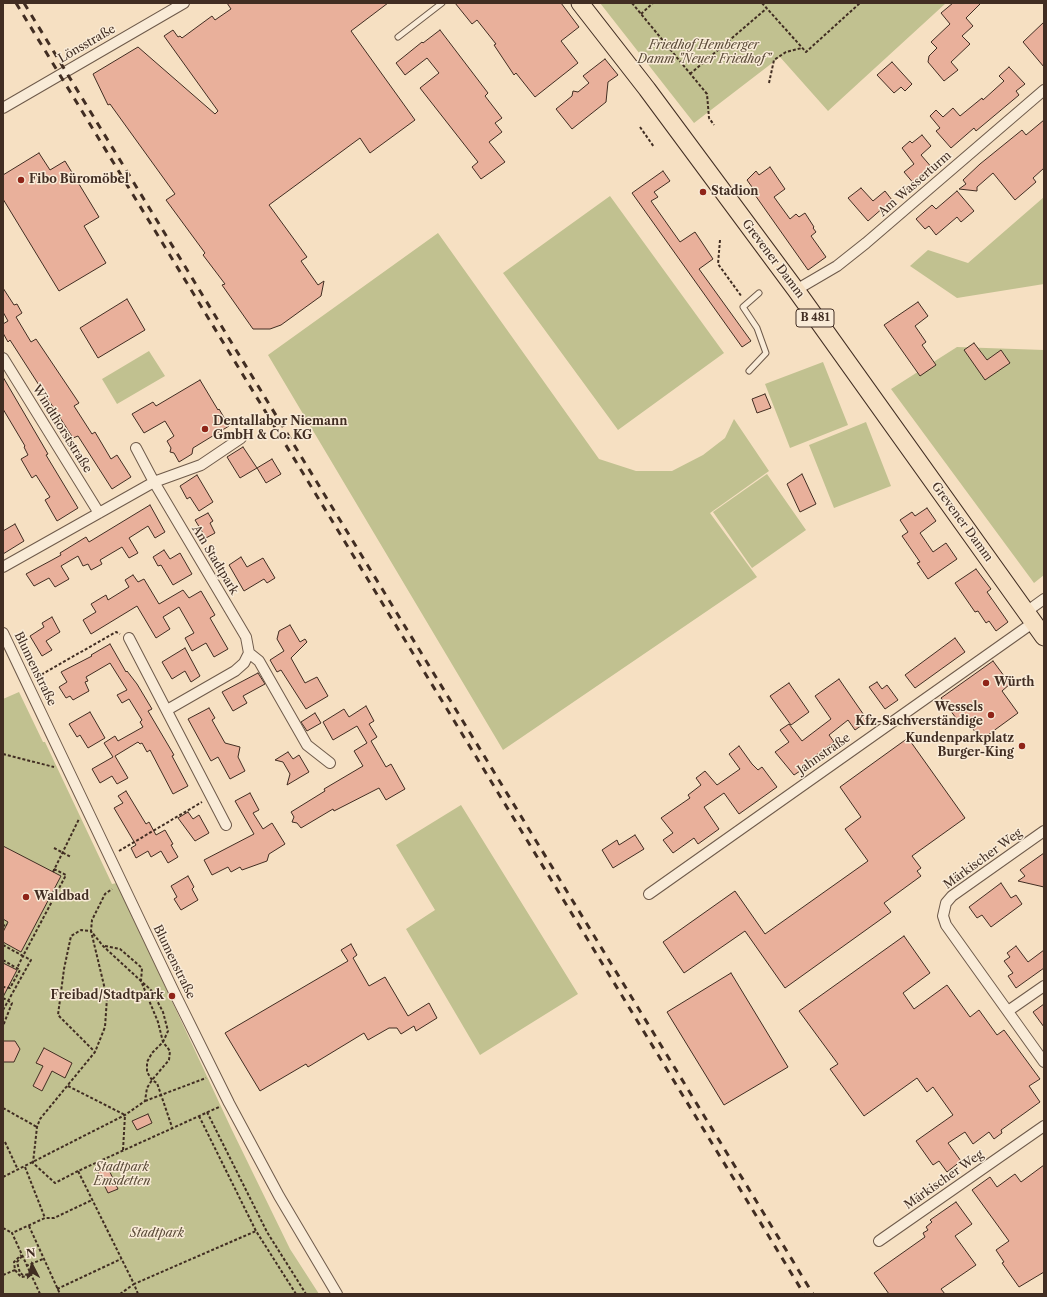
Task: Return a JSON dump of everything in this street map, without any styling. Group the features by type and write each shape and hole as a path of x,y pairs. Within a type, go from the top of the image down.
{"main road":[{"name":"Grevener Damm","path":"580,3 647,89 796,290 1044,637"}],"street":[{"name":"Lönsstraße","path":"3,108 184,3"},
{"name":"Am Wasserturm","path":"796,290 837,266 866,243 1044,90"},
{"name":"Windthorststraße","path":"3,358 99,513"},
{"path":"3,567 154,482 201,465 242,438"},
{"name":"Am Stadtpark","path":"136,448 154,482 246,637 249,653 259,661 307,745 330,763"},
{"name":"Jahnstraße","path":"649,894 1030,617 1044,599"},
{"name":"Blumenstraße","path":"3,633 121,882 215,1075 278,1196 337,1294"},
{"path":"129,638 226,825"},
{"path":"167,710 235,671 244,662 249,653"},
{"name":"Märkischer Weg","path":"1044,831 952,896 946,903 943,916 946,925 1044,1062"},
{"path":"1008,1011 1044,986"},
{"name":"Märkischer Weg","path":"879,1241 1044,1126"}],"lane":[{"path":"398,37 442,3"},
{"path":"749,371 766,353 757,328 743,307 760,293"}],"path":[{"path":"632,3 707,94 708,118 714,125"},
{"path":"641,14 653,3"},
{"path":"762,3 806,52 860,3"},
{"path":"690,74 767,8"},
{"path":"769,83 774,60 786,52 802,48"},
{"path":"640,127 654,147"},
{"path":"720,240 718,264 747,304"},
{"path":"27,683 116,632 129,638"},
{"path":"3,754 68,770"},
{"path":"110,856 211,797"},
{"path":"53,872 86,806"},
{"path":"54,848 71,857"},
{"path":"16,968 66,875 54,869"},
{"path":"33,1163 37,1127 40,1119 95,1052 105,1027 107,998 91,931 92,920 105,894 121,882"},
{"path":"3,926 5,924 7,925"},
{"path":"95,1052 58,1015 64,969 71,936 81,930 91,931 103,946 152,991 162,1012 168,1031 163,1042 152,1052 147,1062 147,1072 152,1080 157,1083 172,1127"},
{"path":"29,936 33,938"},
{"path":"3,945 31,960 12,997 8,1000 3,1010"},
{"path":"103,946 120,949 142,968 141,981 158,1022 163,1042 170,1051 169,1060 147,1088 145,1101"},
{"path":"3,960 9,965 20,970 10,988 4,988 3,991"},
{"path":"3,998 12,1003 3,1026"},
{"path":"3,1177 125,1115 145,1101 215,1075"},
{"path":"68,1086 125,1115"},
{"path":"3,1108 37,1127"},
{"path":"33,1163 55,1183 172,1127 207,1112 267,1232 306,1294"},
{"path":"123,1150 125,1115"},
{"path":"199,1116 256,1231 296,1294"},
{"path":"5,1142 18,1170"},
{"path":"25,1167 45,1218"},
{"path":"78,1171 138,1294"},
{"path":"12,1233 45,1218 54,1218 92,1200"},
{"path":"29,1226 58,1294"},
{"path":"3,1228 12,1233 40,1294"},
{"path":"120,1294 134,1284 256,1231"},
{"path":"21,1255 14,1262 15,1270 21,1277 30,1275"},
{"path":"21,1255 17,1262 20,1273 23,1275 30,1275"},
{"path":"26,1266 44,1259"},
{"path":"57,1289 122,1259"},
{"path":"3,1275 15,1270"}],"green space":[{"name":"Friedhof Hemberger Damm \"Neuer Friedhof\"","path":"600,3 946,3 828,111 780,57 694,123"},
{"path":"610,196 724,353 618,430 503,273"},
{"path":"1044,197 1044,284 957,298 910,266 928,250 968,263"},
{"path":"438,233 599,459 636,471 672,471 703,455 725,438 734,419 769,471 710,513 757,577 503,750 268,355"},
{"path":"957,347 1044,350 1044,575 1034,583 891,389"},
{"path":"149,351 165,376 117,404 102,379"},
{"path":"823,362 848,425 790,448 765,384"},
{"path":"866,422 891,486 834,508 809,445"},
{"path":"767,474 806,530 752,568 713,512"},
{"name":"Stadtpark Emsdetten","path":"19,692 43,742 45,742 112,884 117,883 231,1128 290,1249 319,1294 3,1294 3,699"},
{"path":"461,805 578,994 480,1055 406,929 435,910 396,845"}],"building":[{"path":"227,3 388,3 351,31 415,120 370,153 360,138 269,205 307,257 301,261 318,285 324,281 321,296 281,325 270,329 253,329 222,285 225,284 203,255 205,253 166,200 175,194 110,104 108,105 93,74 138,47 215,114 218,111 164,36 173,30 178,37 180,36 182,38 212,16 215,20 231,9"},
{"path":"455,3 561,3 579,27 561,41 578,63 535,97 516,73 514,75 494,45 496,44 477,20 472,24"},
{"path":"953,3 981,3 966,18 973,26 962,36 970,44 951,62 958,70 944,81 928,62 929,56 937,48 931,42 950,24 941,13"},
{"path":"1044,22 1044,67 1023,42"},
{"path":"440,30 488,93 485,96 502,118 495,123 502,132 489,142 505,162 481,179 472,167 478,162 420,88 439,73 427,58 405,75 396,63 422,42 423,43"},
{"path":"605,59 618,75 608,82 606,102 572,129 556,109 572,96 573,91 578,92 589,83 583,76"},
{"path":"892,62 912,84 905,91 901,87 894,93 877,75"},
{"path":"1009,67 1025,84 1016,91 1019,95 976,131 974,128 951,148 936,131 940,128 930,116 936,110 943,117 953,108 960,116 982,98 983,100 1004,81 999,76"},
{"path":"1044,120 1044,168 1033,178 1036,182 1015,200 993,173 977,187 977,191 959,189 966,184 963,180 980,164 1022,130 1026,135"},
{"path":"922,135 931,146 921,155 933,169 915,185 904,172 914,164 902,148 910,141 912,143"},
{"path":"39,153 50,170 65,161 99,217 84,226 106,263 59,291 3,199 3,175"},
{"path":"770,167 785,189 774,197 790,219 796,214 799,217 805,213 816,232 811,236 826,257 808,270 755,195 757,194 747,180 756,171 759,175"},
{"path":"663,171 670,181 654,192 658,197 651,201 680,242 695,232 713,259 699,269 751,341 742,347 632,193"},
{"path":"861,188 873,201 885,191 892,200 868,221 848,198"},
{"path":"957,191 974,211 961,222 957,217 936,235 929,226 925,229 916,219 932,205 936,209"},
{"path":"3,288 14,305 17,304 22,313 16,317 31,342 36,339 79,403 74,406 92,434 95,432 111,459 117,455 131,477 112,489 78,436 73,438 10,340 8,342 3,333 3,324 8,321 3,312"},
{"path":"127,299 145,330 98,358 80,328"},
{"path":"918,302 928,316 915,326 926,342 922,345 936,365 920,376 884,325"},
{"path":"974,343 987,360 1001,350 1010,363 985,380 964,350"},
{"path":"3,377 48,454 46,455 78,508 57,521 45,500 50,497 36,475 32,478 21,459 28,455 24,447 25,446 3,409"},
{"path":"200,380 229,426 193,448 192,454 179,462 174,453 170,452 171,448 167,441 174,436 165,421 144,433 132,414 153,402 156,406"},
{"path":"765,394 771,408 757,413 752,399"},
{"path":"243,447 257,468 240,478 227,457"},
{"path":"272,459 281,474 266,483 257,468"},
{"path":"802,474 816,504 800,512 787,484"},
{"path":"197,475 213,502 199,511 190,497 187,499 180,486"},
{"path":"150,505 165,532 155,538 148,526 129,538 138,553 129,558 122,547 100,560 102,564 91,570 88,564 83,566 78,556 61,566 69,579 55,587 49,578 34,586 26,574 61,555 60,553 86,537 89,542"},
{"path":"927,508 936,521 920,533 933,552 946,543 957,559 928,579 917,563 920,562 902,536 908,532 900,520 912,512 915,516"},
{"path":"208,513 213,521 210,523 215,533 206,538 195,520"},
{"path":"15,524 24,541 3,554 3,531"},
{"path":"164,550 170,559 180,553 192,574 173,585 161,565 158,566 153,557"},
{"path":"241,557 247,567 263,558 275,578 267,583 264,579 244,591 229,565"},
{"path":"976,569 991,589 987,592 1008,622 996,631 989,621 986,623 978,611 975,612 955,583"},
{"path":"133,575 138,582 144,579 159,604 183,590 189,598 201,591 215,615 210,618 228,649 214,657 206,643 192,651 185,638 194,633 179,607 163,617 170,629 156,638 137,606 91,634 83,620 96,612 91,604 106,595 108,600 129,587 125,580"},
{"path":"52,617 60,632 46,641 52,650 42,656 30,636 44,627 42,623"},
{"path":"290,625 300,642 305,639 307,642 291,658 305,683 317,677 328,696 306,709 281,670 277,672 270,660 284,651 277,639 279,631"},
{"path":"955,638 965,652 915,688 905,675"},
{"path":"110,644 126,672 127,671 137,684 152,709 148,711 174,755 172,756 188,786 173,794 150,750 147,752 142,743 140,744 138,742 115,756 128,778 117,784 112,776 100,783 92,769 113,757 104,743 115,736 118,741 143,727 140,722 142,720 129,699 122,703 117,695 127,690 110,663 86,677 88,681 85,682 89,691 73,700 70,696 66,698 59,687 67,682 61,672 92,656 91,655"},
{"path":"185,648 200,676 191,682 185,671 172,679 162,662"},
{"path":"993,661 1010,684 1002,691 1018,713 981,740 965,718 959,722 941,698"},
{"path":"258,673 265,684 243,696 247,703 233,711 222,692"},
{"path":"839,679 868,721 855,730 848,720 829,735 834,742 807,762 809,765 794,775 775,752 789,742 780,730 789,724 802,741 831,719 815,696"},
{"path":"877,682 882,689 887,685 898,700 885,709 869,687"},
{"path":"789,683 809,712 791,725 770,696"},
{"path":"366,706 374,721 369,724 377,737 371,741 386,767 391,764 405,789 386,800 379,788 334,811 333,809 301,828 297,823 292,822 294,817 291,812 325,791 324,789 363,766 354,751 367,743 357,726 333,740 323,722 344,709 349,717"},
{"path":"209,708 215,718 212,720 225,743 240,747 238,757 245,771 230,779 218,757 211,761 188,719"},
{"path":"90,712 105,738 88,748 80,735 77,737 69,724"},
{"path":"315,713 321,723 307,731 301,722"},
{"path":"908,738 965,818 912,856 921,868 917,871 921,876 884,903 891,912 785,988 745,931 684,973 663,942 735,891 765,934 868,861 845,829 861,817 840,787"},
{"path":"739,746 752,764 758,770 762,767 777,787 739,814 724,793 704,807 719,829 698,844 694,838 673,853 663,840 673,833 661,818 690,798 688,795 701,785 696,778 705,771 717,785 740,769 729,754"},
{"path":"288,752 293,759 299,755 309,772 287,785 290,774 283,762 275,760"},
{"path":"126,791 146,824 149,822 156,835 165,830 178,857 168,863 161,851 151,857 148,851 136,858 131,848 136,845 114,808 123,803 118,796"},
{"path":"250,793 259,810 253,813 263,829 272,823 285,844 269,854 267,861 242,870 240,867 231,872 228,867 212,875 204,860 254,834 235,801"},
{"path":"188,812 193,819 199,815 209,833 195,841 178,818"},
{"path":"635,835 644,849 613,868 602,850 617,840 619,845"},
{"name":"Waldbad","path":"3,846 61,876 21,952 3,942 3,932 8,922 3,919"},
{"path":"1044,853 1044,887 1018,881 1025,876 1020,870"},
{"path":"188,876 194,887 192,889 198,900 181,910 174,899 177,897 171,886"},
{"path":"1001,883 1011,898 1016,895 1022,904 991,927 982,915 977,918 969,907"},
{"path":"904,936 930,973 903,993 914,1009 947,985 970,1017 979,1010 997,1035 1004,1030 1040,1079 1029,1086 1040,1102 1001,1130 1002,1133 994,1139 989,1132 973,1144 965,1132 948,1143 961,1161 947,1172 939,1161 933,1165 916,1141 953,1115 933,1087 927,1092 917,1078 864,1116 830,1069 838,1064 799,1011"},
{"path":"351,944 357,955 353,958 369,986 385,977 408,1016 429,1003 437,1018 416,1031 414,1026 401,1034 397,1028 389,1028 368,1040 364,1033 308,1067 306,1064 260,1091 225,1033 348,961 341,950"},
{"path":"1016,946 1028,962 1044,950 1044,968 1016,988 1008,976 1013,973 1004,961 1010,957 1007,953"},
{"path":"3,963 17,970 3,997"},
{"path":"731,973 788,1067 724,1105 667,1012"},
{"path":"1044,1004 1044,1027 1033,1012"},
{"path":"3,1041 15,1041 20,1049 14,1062 3,1062"},
{"path":"44,1048 72,1063 65,1078 52,1071 42,1091 33,1086 43,1066 36,1063"},
{"path":"148,1114 152,1123 137,1130 132,1121"},
{"path":"1044,1165 1044,1272 1019,1287 1002,1263 1004,1262 996,1250 1009,1241 972,1190 990,1177 997,1187 1015,1174 1021,1182"},
{"path":"108,1168 118,1189 108,1193 98,1172"},
{"path":"956,1202 972,1224 955,1236 976,1265 941,1289 945,1294 889,1294 874,1273 925,1237 923,1233 928,1230 926,1227 932,1222 930,1220"}],"railway":[{"path":"16,3 804,1294"},
{"path":"24,3 813,1294"}],"place":[{"name":"Fibo Büromöbel","path":"21,180"},
{"name":"Stadion","path":"703,192"},
{"name":"Dentallabor Niemann GmbH & Co. KG","path":"205,429"},
{"name":"Würth","path":"986,683"},
{"name":"Wessels Kfz-Sachverständige","path":"991,715"},
{"name":"Kundenparkplatz Burger-King","path":"1022,746"},
{"name":"Waldbad","path":"26,897"},
{"name":"Freibad/Stadtpark","path":"172,996"}],"park label":[{"name":"Stadtpark","path":"157,1234"}]}
